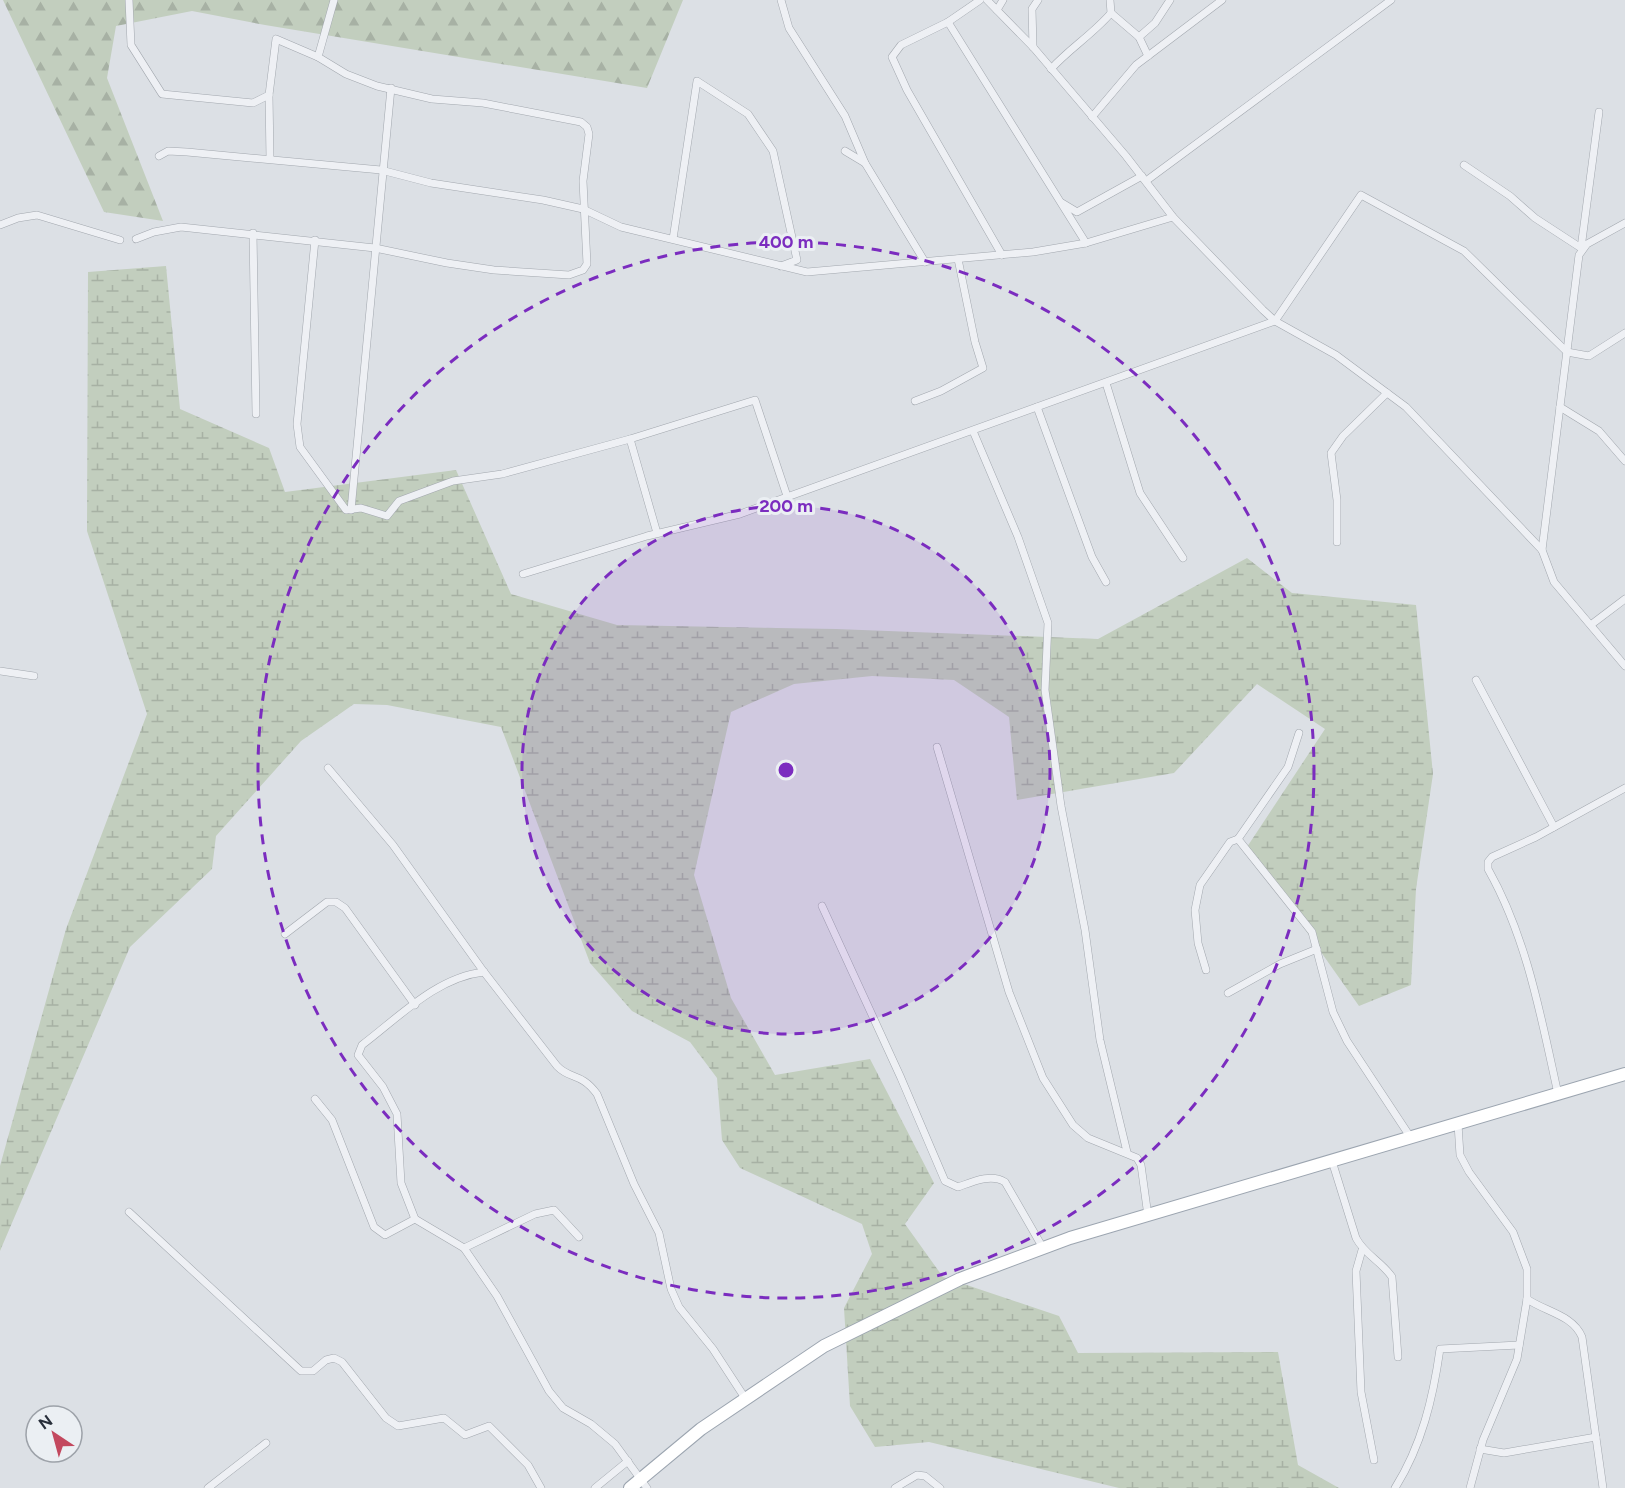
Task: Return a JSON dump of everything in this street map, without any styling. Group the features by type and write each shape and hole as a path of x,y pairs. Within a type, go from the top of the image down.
{"main road":[{"path":"630,1488 644,1483 701,1429 824,1346 960,1279 1043,1248 1625,1074"}],"street":[{"path":"129,0 131,45 162,94 253,103 269,95"},
{"path":"318,57 334,0"},
{"path":"782,0 789,28 845,116 865,164 925,262"},
{"path":"980,0 948,22 901,45 892,57 907,90 1002,255"},
{"path":"987,0 1033,47 1144,178 1173,217 1275,321 1336,355 1406,407 1426,431 1486,489 1542,550 1554,582 1592,624 1625,666"},
{"path":"997,10 1003,0"},
{"path":"1033,47 1032,9 1038,0"},
{"path":"1110,0 1111,13 1139,37 1148,56"},
{"path":"1139,37 1155,23 1170,0"},
{"path":"1092,117 1136,65 1222,0"},
{"path":"1060,202 1077,212 1144,178 1389,1"},
{"path":"1051,69 1070,48 1111,13"},
{"path":"948,22 1086,243"},
{"path":"136,239 170,228 253,233 315,240 375,248 494,270 577,274 586,264 583,209 589,134 581,122 483,102 432,99 377,86 346,74 318,57 276,39 269,95 270,159"},
{"path":"673,238 697,81 748,114 773,151 797,261 781,266"},
{"path":"351,510 381,170 391,88"},
{"path":"1542,550 1599,112"},
{"path":"159,156 168,151 381,170 431,183 543,200 583,209 621,228 673,238 807,272 1002,255 1086,243 1173,217"},
{"path":"845,151 865,164"},
{"path":"1464,165 1510,196 1535,218 1581,248"},
{"path":"523,574 657,533 740,514 1275,321 1361,195 1464,250 1567,352 1589,356 1625,333"},
{"path":"0,225 18,218 37,215 120,240"},
{"path":"1581,248 1625,223"},
{"path":"253,233 255,414"},
{"path":"315,240 297,424 300,447 346,510 361,508 387,516 399,501 453,481 502,474 630,439 755,400 788,496"},
{"path":"915,401 941,391 983,368 975,342 958,259"},
{"path":"1106,383 1140,493 1182,558"},
{"path":"1338,542 1337,500 1331,453 1343,436 1387,393"},
{"path":"1037,407 1092,557 1106,582"},
{"path":"1560,407 1599,431 1625,461"},
{"path":"973,431 1022,548 1048,623 1045,690 1060,806 1085,930 1100,1040 1126,1152"},
{"path":"630,439 657,533"},
{"path":"1592,624 1625,599"},
{"path":"0,671 34,676"},
{"path":"1476,680 1554,827"},
{"path":"1206,970 1198,943 1195,910 1200,885 1230,842 1238,839 1288,767 1299,733"},
{"path":"937,747 1009,992 1043,1078 1073,1125 1088,1138 1137,1158 1141,1164 1148,1216"},
{"path":"328,768 393,845 484,972 557,1066 588,1082 597,1094 658,1233 671,1289 678,1307 713,1350 745,1398"},
{"path":"1558,1094 1534,989 1514,921 1488,869 1488,862 1492,857 1554,827 1625,788"},
{"path":"1238,839 1312,932 1333,1012 1347,1041 1411,1138"},
{"path":"285,934 327,902 336,902 345,908 415,1005"},
{"path":"822,906 902,1078 945,1181 958,1187 987,1178 998,1178 1005,1182 1043,1248"},
{"path":"1228,993 1280,964 1317,949"},
{"path":"484,972 467,974 450,981 362,1045 358,1056 383,1087 397,1114 401,1183 415,1219 464,1248 497,1296 549,1391 563,1408 591,1424 615,1444 644,1483"},
{"path":"315,1099 332,1120 374,1227 385,1235 415,1219"},
{"path":"1458,1124 1460,1155 1469,1172 1513,1232 1527,1269 1527,1299 1520,1345 1506,1390 1480,1449 1470,1488"},
{"path":"1332,1161 1362,1250 1386,1268 1392,1276 1398,1357"},
{"path":"464,1248 535,1214 554,1210 579,1237"},
{"path":"129,1212 301,1371 313,1371 326,1360 334,1358 342,1362 386,1419 398,1426 444,1418 465,1435 489,1426 528,1465 541,1488"},
{"path":"1362,1250 1356,1271 1361,1392 1374,1460"},
{"path":"1527,1299 1541,1309 1571,1320 1578,1327 1582,1337 1603,1488"},
{"path":"1395,1488 1420,1436 1432,1402 1440,1349 1520,1345"},
{"path":"1480,1449 1504,1453 1596,1437"},
{"path":"208,1488 266,1443"},
{"path":"595,1488 628,1461"},
{"path":"895,1488 917,1475 925,1476 940,1488"}],"green space":[{"path":"3,0 683,0 647,88 192,11 116,26 107,78 163,221 104,212"},
{"path":"166,266 180,409 269,448 285,492 456,470 511,594 617,625 836,629 1098,639 1247,558 1292,593 1416,605 1433,774 1416,889 1411,985 1359,1006 1247,847 1325,729 1257,684 1174,773 1017,800 1009,717 954,680 872,676 794,684 731,712 694,875 731,998 775,1075 870,1059 934,1183 905,1224 943,1277 1059,1316 1078,1353 1278,1352 1298,1465 1339,1488 1119,1488 929,1442 875,1447 850,1406 844,1308 872,1254 862,1224 740,1168 722,1140 717,1078 690,1042 632,1011 590,963 501,727 387,705 354,704 301,741 216,836 212,869 130,947 0,1251 0,1166 66,929 147,714 87,531 88,272"}]}
